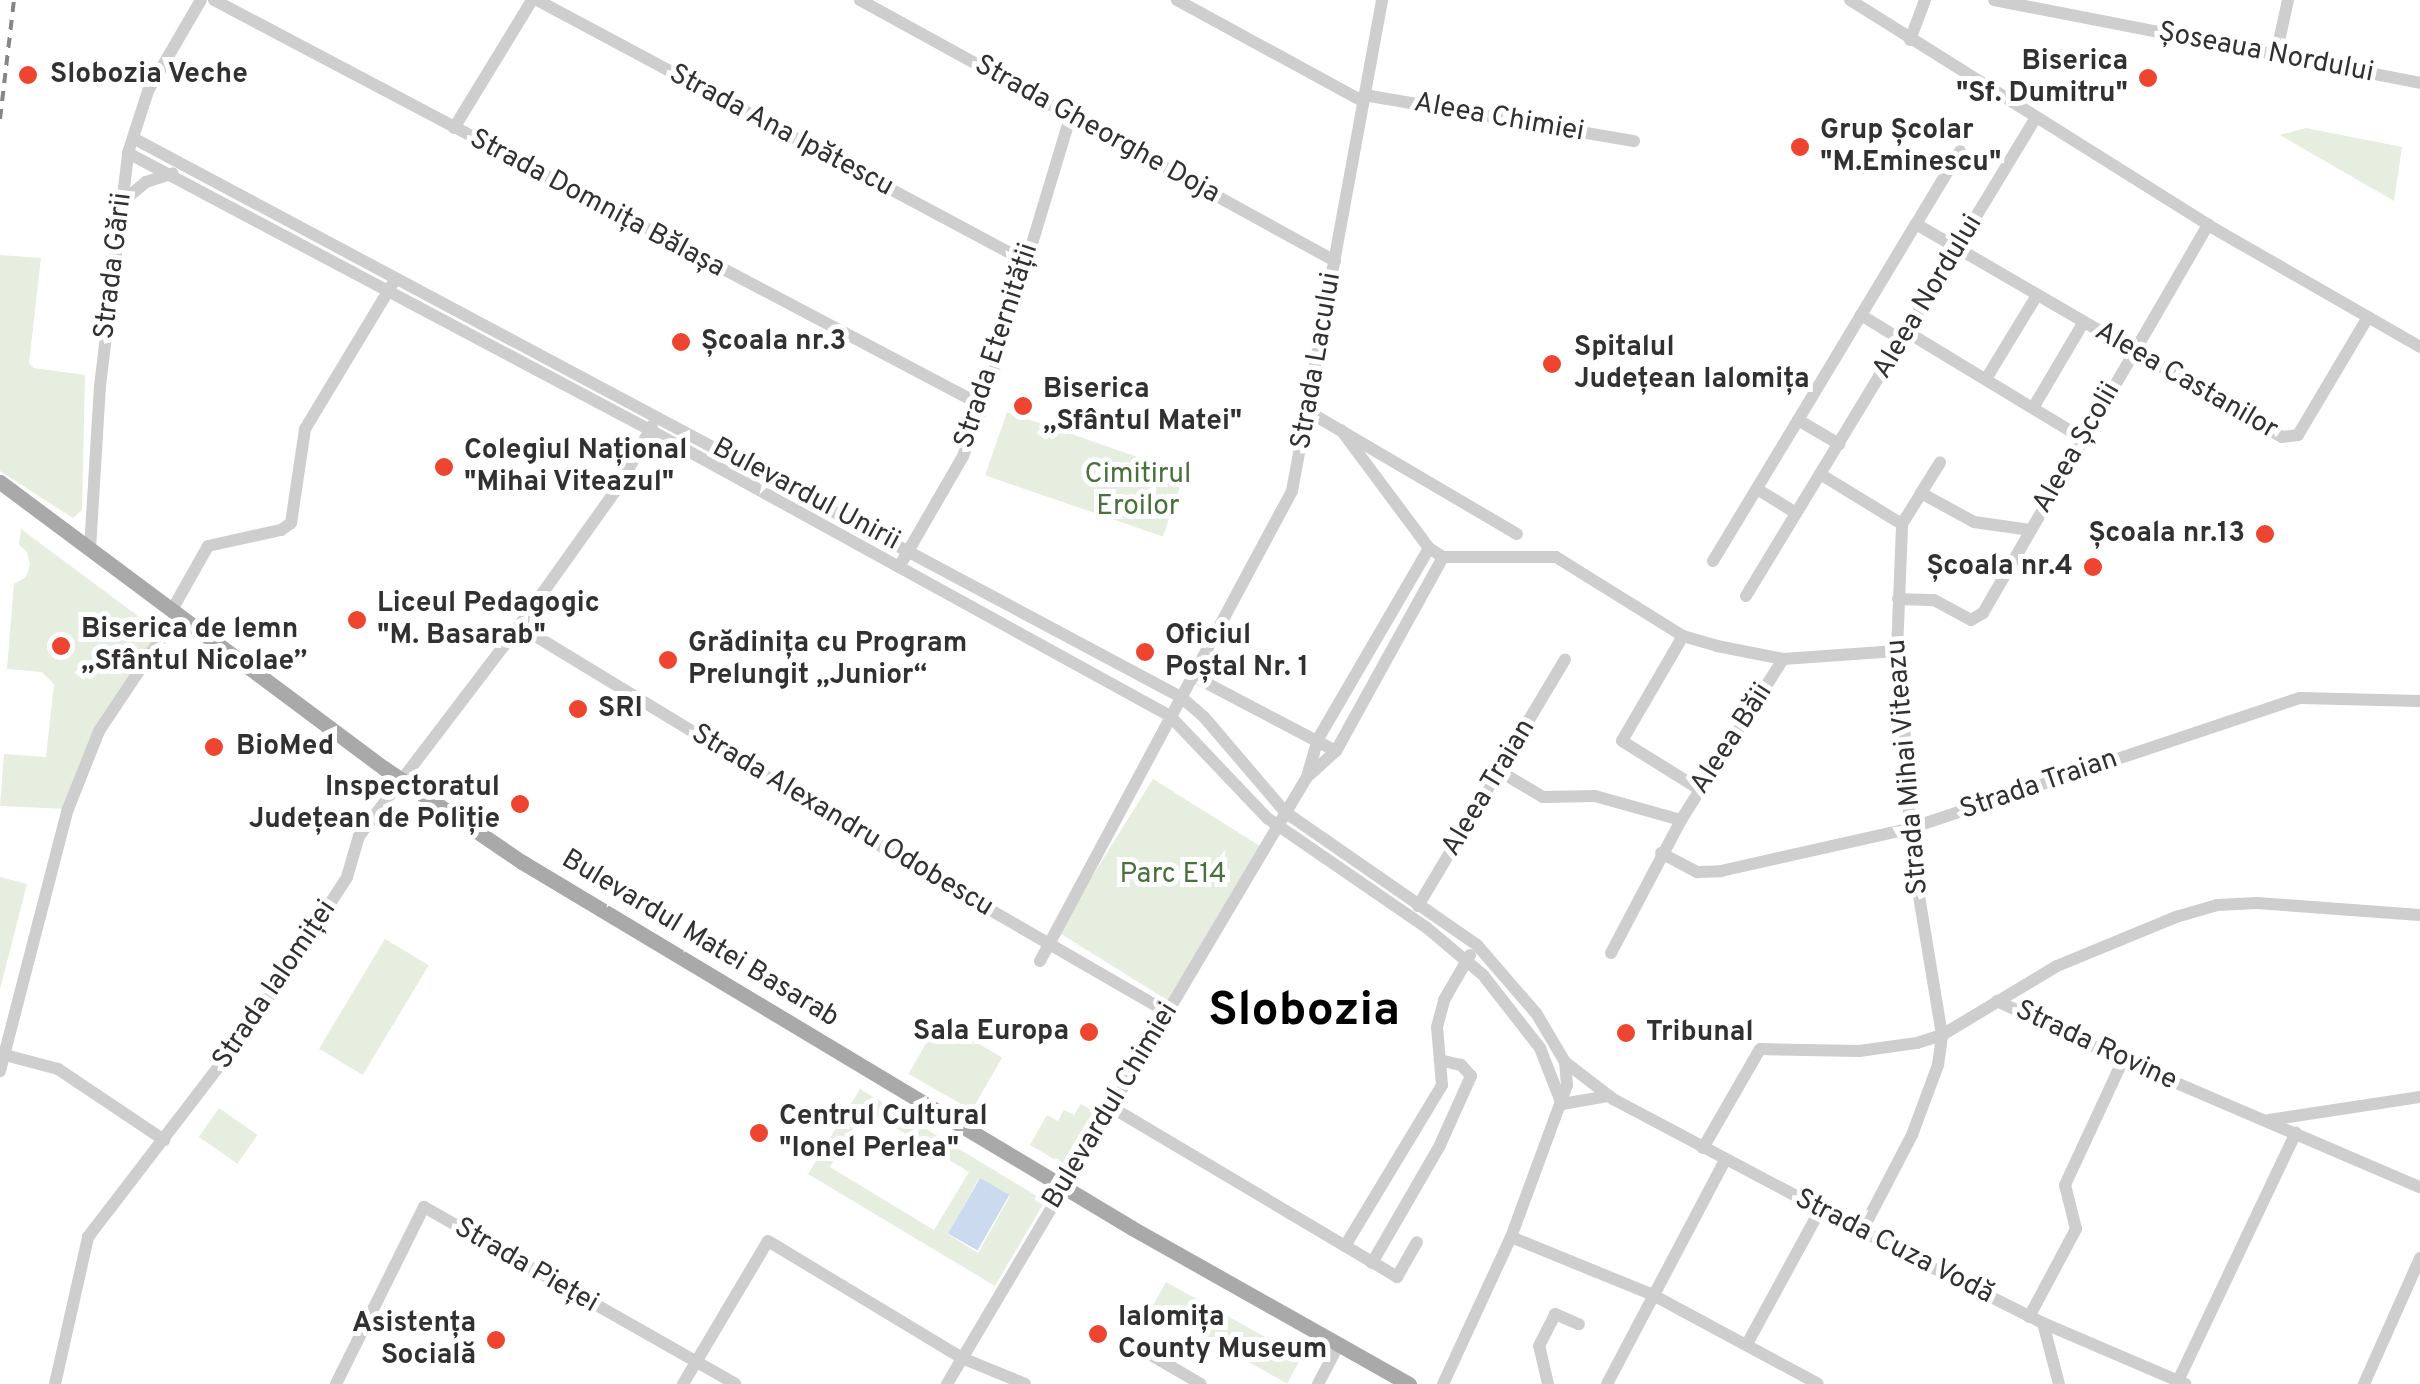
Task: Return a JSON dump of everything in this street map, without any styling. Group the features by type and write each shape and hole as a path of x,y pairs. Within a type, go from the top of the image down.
{"main road":[{"name":"Bulevardul Matei Basarab","path":"0,482 400,779 547,877 1064,1187 1410,1384"}],"street":[{"name":"Strada Gării","path":"90,549 100,386 128,153 148,91 201,0"},
{"name":"Strada Domnița Bălașa","path":"214,0 983,406"},
{"path":"454,128 534,0"},
{"name":"Strada Ana Ipătescu","path":"534,0 1025,261"},
{"name":"Strada Gheorghe Doja","path":"860,0 1335,260"},
{"name":"Aleea Chimiei","path":"1177,0 1363,98 1634,141"},
{"name":"Strada Lacului","path":"1040,960 1283,514 1301,459 1382,0"},
{"path":"1850,0 2208,226 2420,347"},
{"path":"1910,40 1925,0"},
{"name":"Șoseaua Nordului","path":"1994,0 2420,83"},
{"path":"2276,55 2288,0"},
{"name":"Strada Eternității","path":"899,567 963,456 983,406 1071,114"},
{"name":"Aleea Nordului","path":"1746,596 2035,119"},
{"name":"Bulevardul Unirii","path":"133,138 1181,697 1204,717 1285,812 1421,902 1477,945 1523,995 1565,1062"},
{"path":"1713,561 1960,151"},
{"name":"Bulevardul Unirii","path":"128,153 173,173 650,430 1170,716 1277,826 1468,960 1523,1022 1549,1066 1562,1104"},
{"path":"122,202 146,182 173,173"},
{"name":"Aleea Castanilor","path":"1916,224 2290,439 2367,319"},
{"name":"Aleea Școlii","path":"1898,599 1934,600 1978,620 2208,226"},
{"path":"0,1072 62,824 98,731 174,612 208,546 282,530 291,524 304,429 397,276"},
{"path":"1986,379 2037,296"},
{"path":"1861,315 1986,379 2082,438"},
{"path":"2033,408 2083,323"},
{"path":"1309,412 1517,534"},
{"name":"Strada Ialomiței","path":"55,1384 85,1246 253,1022 334,900 347,877 359,836 519,626 620,482 658,415"},
{"path":"1798,420 1839,444"},
{"path":"1341,430 1429,548 1444,557 1556,557 1684,636 1783,659 1896,651"},
{"path":"1820,474 1902,524 1940,463"},
{"path":"1757,489 1796,513"},
{"path":"1921,493 1974,522 2030,530"},
{"name":"Strada Mihai Viteazu","path":"1862,1232 1912,1135 1938,1065 1942,1035 1908,829 1910,793 1896,651 1902,524"},
{"name":"Bulevardul Chimiei","path":"1307,777 1318,739 1429,548"},
{"name":"Bulevardul Chimiei","path":"947,1384 1285,812 1307,777 1336,751 1444,557"},
{"name":"Strada Alexandru Odobescu","path":"519,626 1167,1012"},
{"path":"1684,636 1622,741 1700,789"},
{"name":"Aleea Traian","path":"1411,917 1566,659"},
{"name":"Aleea Băii","path":"1611,953 1661,853 1783,659"},
{"path":"1193,676 1336,751"},
{"name":"Strada Traian","path":"1661,853 1686,867 1708,873 1908,829 2300,698 2420,700"},
{"name":"Aleea Băii","path":"1499,771 1543,796 1595,796 1681,820"},
{"path":"1998,1000 2085,953 2217,905 2258,903 2420,916"},
{"path":"1345,1246 1442,1084 1437,1027 1444,1000 1477,945"},
{"name":"Strada Rovine","path":"1703,1148 1760,1049 1888,1049 1942,1035 1998,1000 2123,1060 2420,1187"},
{"path":"4,1055 58,1070 164,1140"},
{"path":"1372,1263 1440,1145 1471,1076 1461,1066 1440,1060"},
{"path":"2029,1316 2076,1230 2065,1185 2123,1060"},
{"path":"1443,1384 1511,1238 1562,1104 1565,1062"},
{"name":"Strada Cuza Vodă","path":"1565,1062 1610,1096 1862,1232 2043,1323 2182,1383"},
{"path":"1562,1104 1610,1096"},
{"path":"2266,1121 2420,1097"},
{"path":"1112,1107 1397,1278 1417,1242"},
{"path":"2182,1383 2296,1133"},
{"path":"1607,1384 1726,1160"},
{"name":"Strada Pieței","path":"336,1384 424,1207 694,1364"},
{"path":"1747,1344 1820,1210"},
{"path":"1511,1238 1653,1295 1818,1384"},
{"path":"683,1384 768,1241 962,1358 1025,1384"},
{"path":"2364,1384 2420,1258"},
{"path":"1548,1384 1539,1346 1555,1314 1579,1324"},
{"path":"2043,1323 2060,1384"},
{"path":"1318,1384 1338,1346"},
{"path":"1142,1349 1201,1384"},
{"path":"694,1364 735,1384"}],"green space":[{"path":"2306,128 2402,147 2394,201 2280,135"},
{"path":"0,255 41,258 29,363 34,368 85,375 82,510 73,518 0,471"},
{"name":"Cimitirul Eroilor","path":"1007,412 1185,473 1163,537 985,475"},
{"path":"21,529 162,634 117,699 68,809 0,806 4,754 46,757 54,684 42,672 7,669 14,584 26,577 30,565 27,552 19,545"},
{"name":"Parc E14","path":"1153,779 1263,848 1168,1001 1058,932"},
{"path":"0,877 27,884 0,989"},
{"path":"385,939 429,965 363,1075 319,1049"},
{"path":"939,1021 1002,1058 972,1110 909,1074"},
{"path":"860,1089 1045,1201 995,1286 808,1174","holes":["864,1109 969,1172 934,1230 830,1167","979,1178 1010,1196 978,1253 948,1234"]},
{"path":"1081,1104 1104,1118 1073,1170 1030,1145 1047,1115 1058,1121 1064,1110 1074,1115"},
{"path":"219,1108 258,1135 237,1164 199,1137"},
{"path":"1166,1282 1302,1357 1287,1383 1151,1308"}],"water":[{"path":"980,1178 1009,1195 977,1250 948,1233"}],"railway":[{"path":"0,119 14,0"}],"place":[{"name":"Slobozia Veche","path":"28,75"},
{"name":"Biserica \"Sf. Dumitru\"","path":"2148,78"},
{"name":"Grup Școlar \"M.Eminescu\"","path":"1800,147"},
{"name":"Școala nr.3","path":"681,342"},
{"name":"Spitalul Județean Ialomița","path":"1552,364"},
{"name":"Biserica „Sfântul Matei\"","path":"1023,406"},
{"name":"Colegiul Național \"Mihai Viteazul\"","path":"444,467"},
{"name":"Școala nr.13","path":"2265,534"},
{"name":"Școala nr.4","path":"2093,567"},
{"name":"Liceul Pedagogic \"M. Basarab\"","path":"357,620"},
{"name":"Biserica de lemn „Sfântul Nicolae”","path":"61,646"},
{"name":"Oficiul Poștal Nr. 1","path":"1145,652"},
{"name":"Grădinița cu Program Prelungit „Junior“","path":"668,660"},
{"name":"SRI","path":"578,709"},
{"name":"BioMed","path":"214,747"},
{"name":"Inspectoratul Județean de Poliție","path":"520,804"},
{"name":"Sala Europa","path":"1089,1032"},
{"name":"Tribunal","path":"1626,1033"},
{"name":"Centrul Cultural \"Ionel Perlea\"","path":"759,1133"},
{"name":"Ialomița County Museum","path":"1098,1334"},
{"name":"Asistența Socială","path":"496,1340"}],"district":[{"name":"Slobozia","path":"1304,1013"}]}
